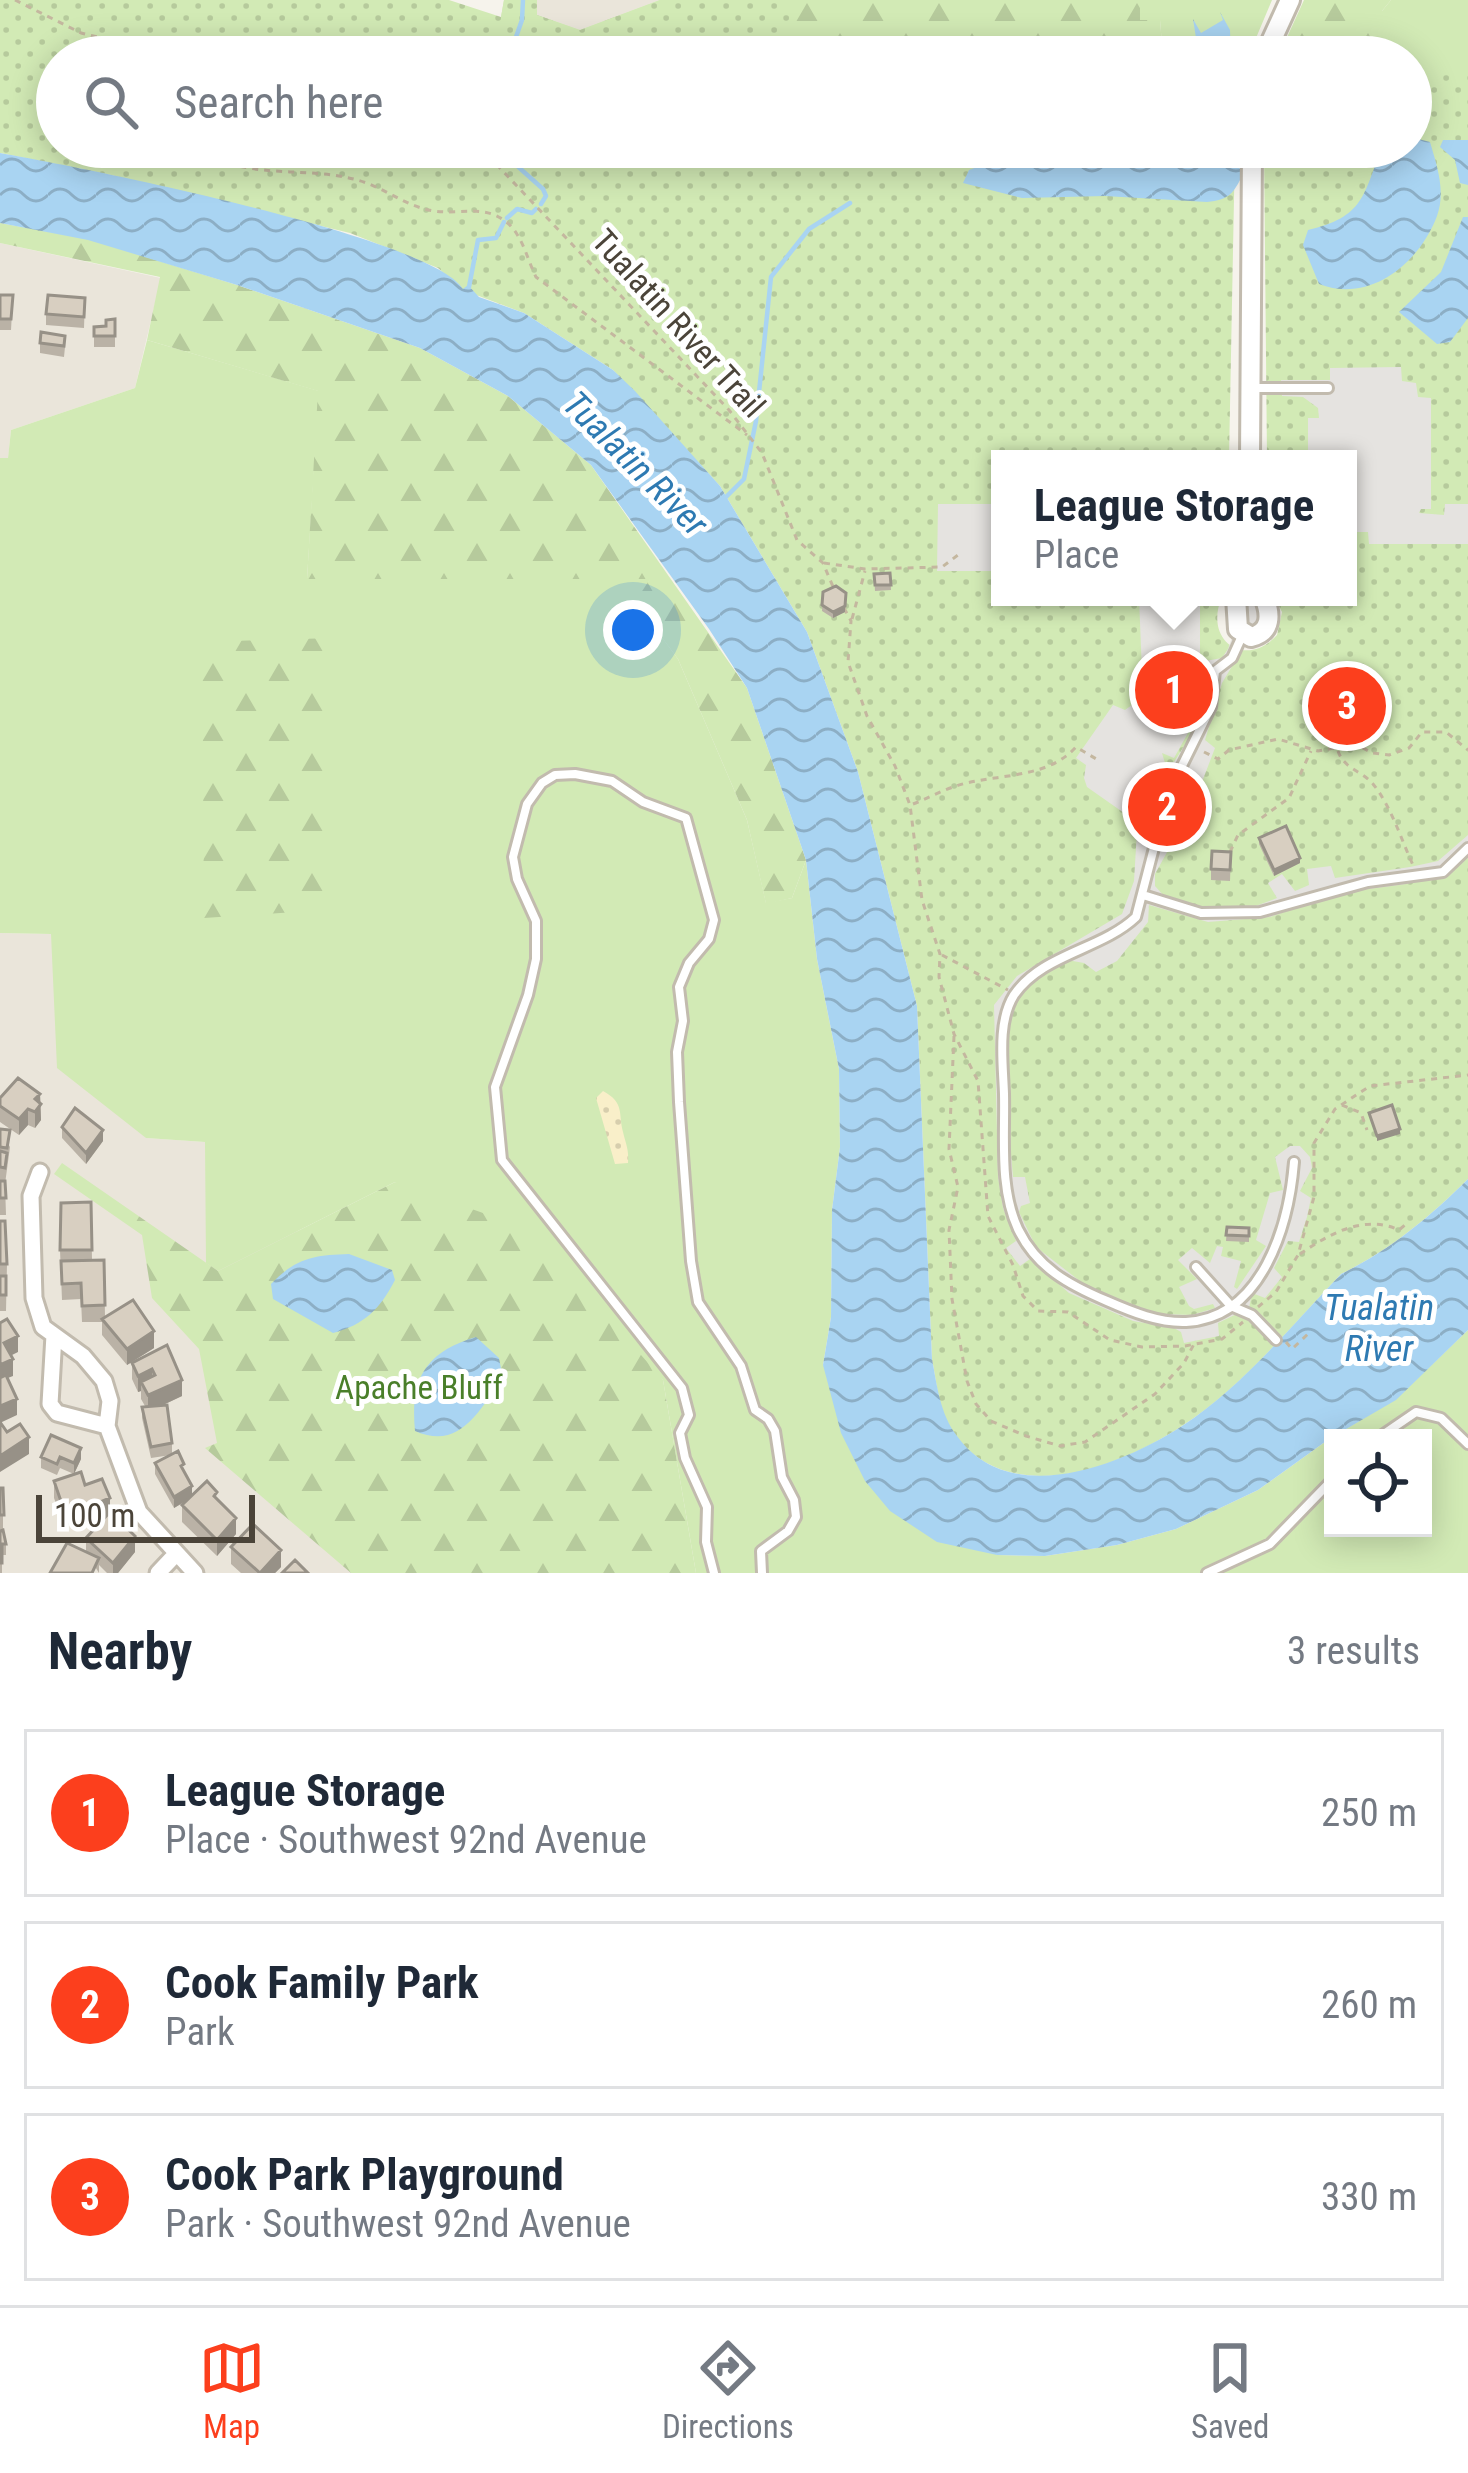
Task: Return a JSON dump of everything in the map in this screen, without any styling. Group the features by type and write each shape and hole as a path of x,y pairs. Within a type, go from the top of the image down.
{"street":[{"path":"1274,36 1290,0"},
{"path":"1250,450 1252,168"},
{"path":"1235,606 1235,621 1242,634 1257,636 1266,629 1266,606"},
{"path":"40,1172 31,1196 34,1298 43,1327 83,1356 104,1381 110,1401 106,1426 139,1511 195,1573"},
{"path":"54,1335 50,1404 57,1413 106,1426"},
{"path":"158,1573 175,1555"}],"lane":[{"path":"1249,388 1328,388"},
{"path":"1242,634 1232,658 1215,671 1211,707 1168,794 1143,895 1130,923 1028,979 1005,1014 1005,1184 1016,1226 1048,1271 1084,1292 1143,1315 1188,1322 1218,1315 1255,1281 1280,1238 1290,1204 1294,1162"},
{"path":"714,1573 706,1542 707,1507 685,1458 680,1433 689,1415 682,1388 502,1160 495,1087 536,959 536,921 513,857 526,804 555,775 612,781 643,802 686,818 692,833 714,920 709,939 689,963 679,987 683,1021 676,1052 691,1262 698,1302 741,1366 755,1410 775,1432 782,1477 794,1499 796,1517 788,1531 761,1551 762,1573"},
{"path":"1143,895 1201,913 1242,914 1281,908 1368,882 1443,872 1468,848"},
{"path":"1196,1267 1231,1306 1252,1315 1279,1339"},
{"path":"1391,1429 1416,1412 1442,1418 1468,1444"},
{"path":"1207,1573 1270,1544 1324,1488"}],"path":[{"path":"15,0 67,28 98,36"},
{"path":"256,168 357,179 435,212 482,211 497,216 511,224 536,277 752,438"},
{"name":"Tualatin River Trail","path":"500,168 608,279 632,312 716,394 752,438 796,540 823,562 836,591"},
{"path":"823,562 865,569 942,567 958,554"},
{"path":"865,569 851,621 848,662 867,716 910,805 922,899 940,954 939,976 954,1034 978,1081 988,1216 1023,1296 1038,1311 1068,1312 1119,1344 1142,1347 1230,1336 1276,1292 1298,1255 1314,1197 1314,1143 1340,1104 1370,1086 1468,1075"},
{"path":"842,603 851,621"},
{"path":"1195,746 1218,759 1229,750 1268,740 1287,740 1312,749 1356,744 1389,755 1409,748 1421,732 1446,732 1468,750"},
{"path":"910,805 964,783 1047,768 1076,747 1098,760"},
{"path":"1229,860 1238,835 1294,791 1312,749"},
{"path":"1337,749 1342,763 1364,776 1379,793 1418,877"},
{"path":"940,954 1015,994"},
{"path":"954,1034 950,1149 958,1187 949,1230 952,1300 967,1382 976,1404 991,1421 1026,1436 1060,1446 1084,1442 1155,1394 1184,1363 1194,1344"},
{"path":"1340,1104 1361,1113 1367,1130"},
{"path":"1298,1255 1341,1230 1381,1225 1399,1230 1405,1225"},
{"path":"1279,1339 1292,1348 1309,1334"}],"shaded area":[{"path":"537,0 660,0 580,30 537,15"},
{"path":"0,243 161,278 135,388 11,430 8,459 0,458"},
{"path":"1401,367 1402,381 1416,383 1418,397 1431,398 1431,509 1419,513 1444,515 1445,504 1468,504 1468,544 1369,544 1368,532 1357,532 1357,450 1308,450 1308,418 1319,418 1318,408 1303,397 1282,396 1281,380 1330,380 1330,368"},
{"path":"938,504 991,504 991,571 937,571"},
{"path":"1139,606 1200,606 1200,657 1205,661 1222,658 1228,649 1233,635 1229,606 1268,606 1222,683 1205,740 1215,748 1192,808 1176,808 1171,845 1155,874 1155,886 1165,897 1210,909 1253,907 1277,898 1268,883 1282,874 1295,891 1309,885 1307,869 1331,866 1335,878 1410,867 1438,861 1468,835 1468,858 1455,862 1450,872 1406,884 1339,893 1270,917 1208,922 1149,905 1148,922 1117,961 1096,972 1084,963 1067,960 1017,996 1008,1026 1011,1155 1013,1177 1025,1177 1030,1203 1019,1212 1036,1247 1085,1285 1161,1314 1192,1315 1215,1308 1213,1304 1189,1306 1179,1287 1197,1279 1178,1260 1192,1248 1210,1263 1217,1246 1223,1247 1221,1256 1241,1261 1237,1289 1266,1246 1256,1240 1270,1193 1283,1190 1275,1157 1290,1146 1300,1146 1310,1157 1312,1168 1300,1191 1311,1198 1307,1217 1299,1242 1288,1241 1274,1268 1282,1277 1265,1298 1252,1293 1249,1308 1218,1323 1219,1336 1184,1343 1181,1332 1174,1328 1133,1321 1069,1293 1030,1259 1020,1266 1006,1248 1016,1241 998,1177 994,1005 1017,976 1122,914 1134,881 1137,831 1157,796 1156,784 1145,778 1144,787 1151,791 1134,820 1087,787 1086,765 1076,758 1113,705 1125,710 1132,705 1184,705 1195,713 1188,733 1174,758 1162,753 1165,763 1174,762 1195,729 1204,700 1205,679 1200,673 1142,673"},
{"path":"0,933 51,934 146,1138 205,1142 647,1573 0,1573"}],"green space":[{"path":"0,0 449,0 501,17 504,0 537,0 537,15 580,30 660,0 790,0 790,36 36,36 36,160 0,153"},
{"path":"504,0 537,0 537,15 580,30 660,0 1140,0 1140,20 1160,20 1161,36 479,36 501,17"},
{"path":"1140,0 1272,0 1257,36 1161,36 1160,20 1140,20"},
{"path":"1304,0 1391,0 1382,11 1382,36 1288,36"},
{"path":"1391,0 1468,0 1468,109 1432,96 1432,36 1382,36 1382,11"},
{"path":"1432,69 1468,69 1468,1179 1409,1232 1341,1274 1226,1393 1157,1441 1068,1474 1007,1471 980,1459 950,1429 935,1379 917,1006 858,772 807,632 720,486 613,370 524,313 463,290 438,268 350,233 76,168 1235,168 1229,450 991,450 991,606 1220,606 1218,626 1223,637 1241,650 1252,650 1277,635 1279,606 1357,606 1357,450 1267,450 1264,168 1432,168"},
{"path":"0,223 88,239 420,348 508,396 591,465 747,688 806,860 792,898 766,904 747,820 678,659 635,602 650,579 307,579 318,391 147,340 160,277 0,243"},
{"path":"147,340 319,391 307,579 651,578 636,602 678,659 747,820 766,903 792,898 806,860 817,959 839,1069 831,1317 823,1365 997,1555 1045,1556 1117,1545 1176,1529 1258,1490 1324,1443 1324,1537 1432,1537 1432,1429 1346,1429 1396,1399 1468,1330 1468,1573 696,1573 663,1380 395,1182 218,1271 206,1263 205,1142 146,1138 57,1068 51,934 0,933 0,458 8,458 11,430 135,388"},
{"path":"332,638 326,910 204,918 202,642"},
{"name":"Apache Bluff","path":"62,1163 218,1271 395,1182 531,1230 663,1380 696,1573 351,1573 205,1448 217,1443 199,1349 152,1298 142,1235 54,1174"}],"sand":[{"path":"603,1091 619,1109 628,1163 615,1164 596,1098"}],"water":[{"path":"1220,12 1230,36 1196,36 1193,19 1201,33 1223,20"},
{"path":"1443,140 1468,140 1468,185 1460,183 1455,160 1440,147"},
{"path":"1432,149 1440,179 1440,207 1418,250 1374,284 1338,289 1319,284 1303,245 1308,230 1341,218 1365,191 1374,168 1432,168"},
{"name":"Tualatin River","path":"0,153 36,160 36,168 78,168 247,206 387,247 437,268 463,289 468,285 479,297 524,313 613,370 720,486 807,632 858,772 917,1006 932,1359 947,1418 979,1458 1006,1471 1036,1476 1098,1466 1157,1441 1226,1393 1341,1274 1409,1232 1468,1179 1468,1330 1396,1400 1346,1429 1324,1429 1324,1443 1258,1490 1176,1529 1117,1545 1045,1556 997,1555 937,1542 890,1511 865,1481 841,1433 823,1365 831,1317 839,1069 817,959 806,860 747,688 591,465 508,396 420,348 88,240 0,223"},
{"path":"1239,168 1243,174 1226,197 1207,202 1105,196 1022,198 963,183 969,170"},
{"path":"1463,217 1468,217 1468,318 1450,342 1437,344 1399,312 1441,272"},
{"path":"349,1254 392,1270 395,1280 362,1320 333,1333 273,1299 271,1284 297,1263"},
{"path":"476,1337 499,1358 503,1379 476,1415 456,1432 431,1436 415,1431 415,1396 424,1370 444,1351"}],"building":[{"path":"0,295 13,295 11,319 0,319"},
{"path":"48,295 85,298 84,317 46,314"},
{"path":"115,319 115,336 94,336 94,327"},
{"path":"41,332 65,336 64,346 40,343"},
{"path":"890,573 891,585 875,585 874,574"},
{"path":"836,586 846,593 845,606 833,612 822,605 823,592"},
{"path":"1153,672 1195,672 1195,696 1153,696"},
{"path":"1286,826 1300,858 1274,870 1259,838"},
{"path":"1212,851 1231,852 1230,870 1211,869"},
{"path":"18,1078 40,1094 35,1099 41,1104 19,1119 0,1106 0,1098"},
{"path":"1392,1105 1400,1129 1377,1136 1369,1113"},
{"path":"75,1108 103,1130 86,1153 62,1127"},
{"path":"0,1129 10,1130 7,1148 0,1147"},
{"path":"0,1151 7,1153 5,1168 0,1167"},
{"path":"0,1181 5,1181 6,1198 0,1198"},
{"path":"91,1202 92,1250 60,1250 61,1203"},
{"path":"0,1221 5,1221 7,1264 0,1264"},
{"path":"1227,1227 1249,1228 1249,1236 1226,1235"},
{"path":"104,1260 105,1305 82,1306 81,1283 62,1284 61,1261"},
{"path":"0,1276 6,1276 6,1295 0,1295"},
{"path":"133,1300 154,1331 127,1349 102,1319"},
{"path":"7,1319 18,1336 4,1343 13,1359 0,1365 0,1323"},
{"path":"167,1345 182,1380 148,1395 141,1382 155,1375 152,1369 138,1376 132,1363"},
{"path":"6,1375 17,1399 0,1406 0,1378"},
{"path":"167,1405 172,1443 151,1447 142,1407"},
{"path":"0,1422 7,1432 20,1424 29,1437 0,1456"},
{"path":"51,1435 81,1448 74,1463 60,1457 57,1464 41,1457"},
{"path":"178,1451 192,1486 174,1497 155,1463"},
{"path":"81,1472 85,1485 102,1479 110,1498 81,1510 79,1505 64,1510 54,1481"},
{"path":"207,1481 217,1492 214,1496 236,1518 217,1540 182,1505"},
{"path":"3,1488 4,1515 0,1515"},
{"path":"110,1512 135,1536 113,1563 86,1538"},
{"path":"253,1524 281,1550 260,1573 231,1547"},
{"path":"0,1531 6,1544 2,1544 0,1563"},
{"path":"67,1543 99,1558 92,1573 50,1573"},
{"path":"295,1560 308,1573 282,1573"}],"waterway":[{"path":"516,36 523,0"},
{"path":"520,168 543,189 546,196 541,204"},
{"path":"724,499 744,479 756,421 771,277 809,229 850,203"},
{"path":"507,218 517,209 532,213 536,209"},
{"path":"469,287 478,240 496,238 504,222"}],"place":[{"name":"League Storage","path":"1174,690"},
{"name":"Cook Park Playground","path":"1347,706"},
{"name":"Cook Family Park","path":"1167,807"}]}
